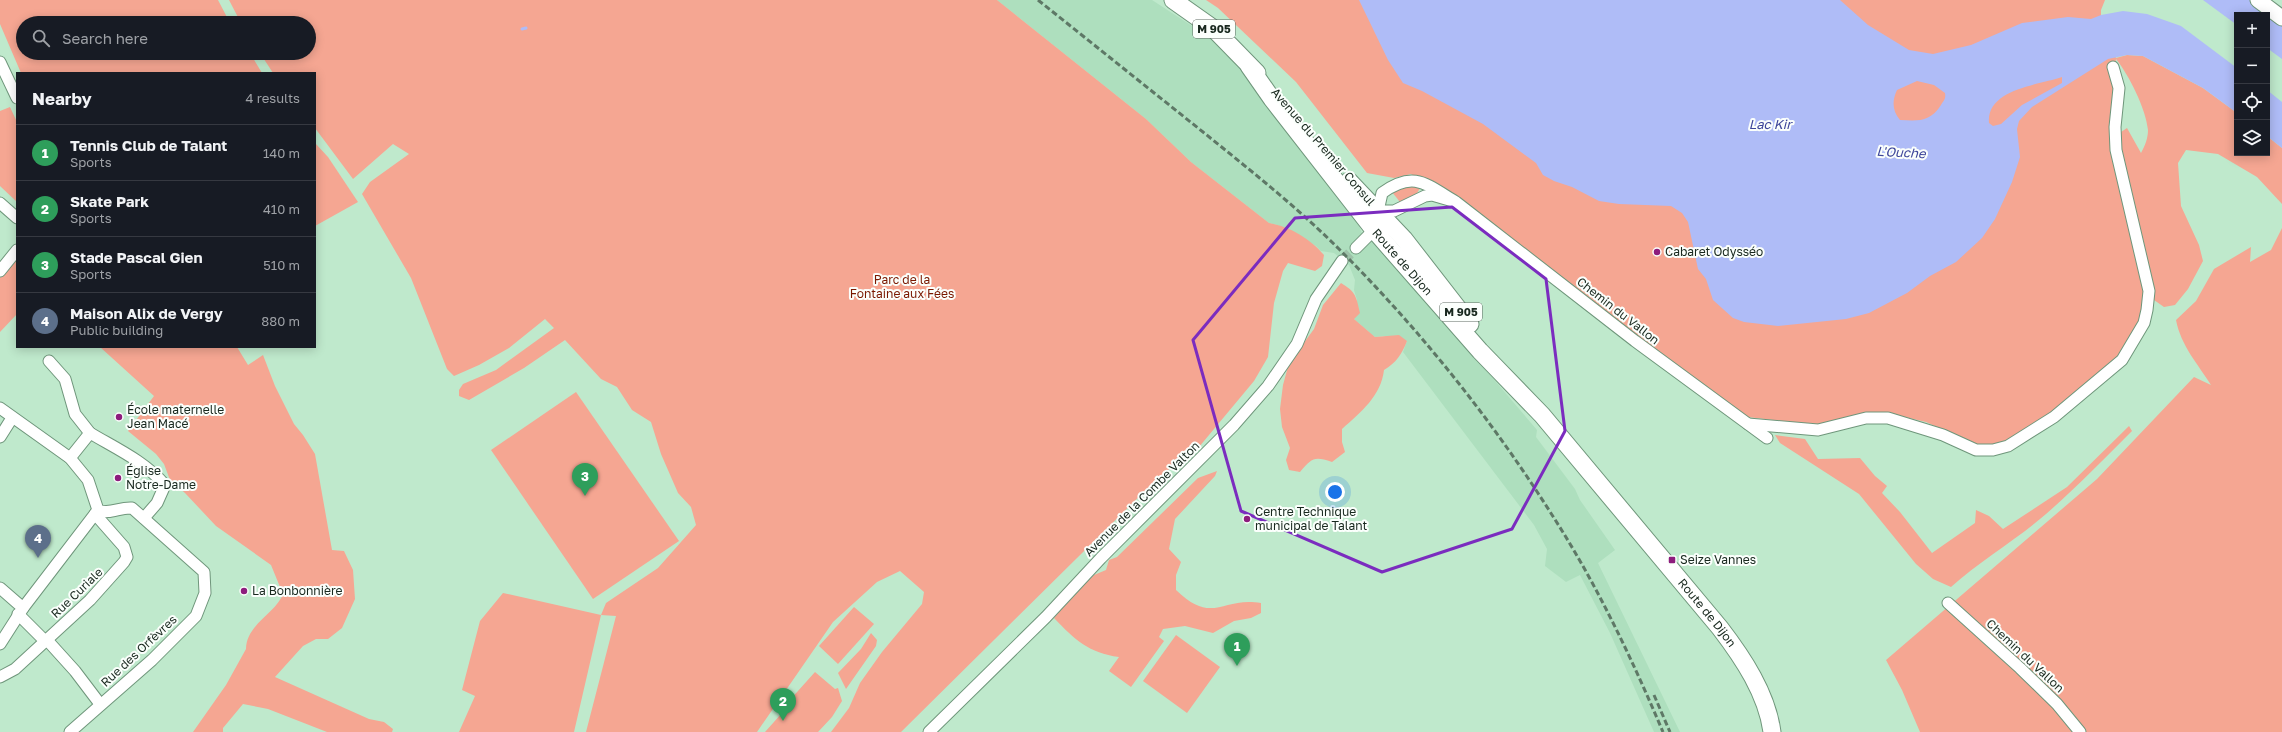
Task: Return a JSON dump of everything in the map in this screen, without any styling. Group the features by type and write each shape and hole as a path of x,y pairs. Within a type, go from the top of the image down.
{"main road":[{"name":"Avenue du Premier Consul","path":"1173,0 1214,29 1290,106 1358,191 1378,211"},
{"name":"Avenue du Premier Consul","path":"1249,66 1272,99 1374,230"},
{"name":"Avenue du Premier Consul","path":"1340,185 1363,206 1378,211"},
{"name":"Avenue du Premier Consul","path":"1374,230 1378,211"},
{"name":"Route de Dijon","path":"1378,211 1404,238 1473,327 1530,395 1542,415"},
{"name":"Route de Dijon","path":"1374,230 1383,234 1396,245 1444,301 1473,327"},
{"name":"Route de Dijon","path":"1374,230 1480,352 1542,415 1732,643 1755,683 1766,709 1772,732"}],"street":[{"path":"2258,0 2282,18"},
{"path":"0,62 16,96"},
{"path":"1748,424 1818,430 1866,418 1888,418 1943,435 1976,450 1993,450 2008,446 2037,429 2084,393 2122,360 2144,323 2149,291 2116,150 2115,127 2119,88 2113,67"},
{"name":"Chemin du Vallon","path":"1456,202 1432,195 1425,196 1394,210 1378,211 1382,193 1399,182 1408,180 1418,181 1456,202 1635,341 1767,438"},
{"path":"0,203 16,217"},
{"path":"1356,248 1374,230"},
{"path":"0,272 16,251"},
{"name":"Avenue de la Combe Valton","path":"929,732 1046,617 1101,558 1234,425 1268,386 1297,344 1316,299 1342,261"},
{"path":"49,362 64,379 75,414 90,433 123,450 153,471 165,485 157,503 144,518 132,508 123,507 104,513 96,512"},
{"path":"0,408 70,458 88,480 96,512"},
{"path":"0,437 12,418"},
{"path":"70,458 90,433"},
{"path":"0,644 20,611 96,512"},
{"name":"Rue Curiale","path":"0,677 15,669 90,600 114,576 127,557 124,547 96,512"},
{"name":"Rue des Orfèvres","path":"70,732 100,704 152,660 196,616 205,593 206,577 204,572 144,518"},
{"path":"0,588 75,671 100,704"},
{"name":"Chemin du Vallon","path":"1948,603 2020,668 2057,704 2080,732"}],"highlighted area":[{"path":"1452,207 1546,279 1565,431 1512,529 1382,572 1241,511 1193,340 1295,218"}],"shaded area":[{"path":"997,0 1152,0 1206,35 1232,57 1356,218 1363,236 1351,248 1357,254 1371,242 1379,245 1537,430 1536,437 1575,489 1580,500 1615,550 1598,563 1680,732 1654,732 1610,633 1580,575 1566,582 1545,566 1547,549 1534,525 1403,352 1407,341 1383,336 1375,337 1354,319 1357,300 1354,290 1355,280 1349,265 1334,253 1321,251 1316,246 1277,225 1269,223 1191,162 1146,119"}],"green space":[{"path":"0,0 218,0 226,16 16,16 16,60 254,60 261,72 21,72 0,24"},
{"name":"Parc de la Fontaine aux Fées","path":"229,0 997,0 1146,119 1191,162 1269,223 1292,230 1313,244 1324,255 1322,266 1315,271 1288,263 1283,271 1274,303 1268,357 1254,381 1199,447 1160,476 901,732 831,732 849,708 860,683 882,652 922,604 924,592 900,571 877,582 833,622 757,732 586,732 616,616 601,615 606,603 658,568 696,525 691,507 678,493 661,454 651,422 632,410 617,387 601,379 565,340 524,368 469,400 459,396 459,390 463,384 496,370 554,328 545,319 509,348 479,365 454,376 447,369 411,278 362,194 370,182 409,154 393,144 353,179 316,129 316,72 272,72 265,60 316,60 316,16 237,16"},
{"path":"1206,0 2105,0 2101,10 2101,15 2116,58 2127,55 2143,56 2203,88 2234,111 2234,156 2270,156 2270,138 2282,148 2282,204 2257,177 2218,154 2186,150 2178,163 2181,206 2199,245 2203,261 2188,289 2175,305 2164,307 2154,300 2144,243 2120,146 2121,132 2127,128 2141,153 2146,142 2148,130 2147,122 2136,93 2116,59 2111,135 2144,283 2141,321 2118,358 2065,403 2011,441 1986,446 1977,445 1926,422 1892,414 1816,425 1739,416 1411,174 1394,178 1367,173 1296,82 1218,8"},
{"path":"10,107 16,120 16,201 0,186 0,111"},
{"path":"316,144 328,157 358,202 316,225"},
{"path":"1408,186 1421,187 1417,193 1400,202 1392,192"},
{"path":"2282,228 2282,732 1920,732 1902,690 1886,660 2097,479 2194,377 2211,385 2190,354 2178,329 2176,320 2196,301 2214,269 2251,247 2250,262 2271,250"},
{"path":"16,258 16,315 0,332 0,278"},
{"path":"1341,283 1350,289 1355,295 1360,313 1354,319 1375,337 1399,335 1407,341 1398,358 1384,370 1379,388 1369,403 1342,429 1342,442 1345,452 1332,462 1317,459 1311,461 1300,472 1289,470 1286,460 1290,448 1282,427 1280,409 1283,385 1289,363 1314,329 1323,305"},
{"path":"101,348 238,348 248,365 263,355 275,386 294,424 315,454 332,550 344,551 353,570 355,599 342,628 328,639 316,639 303,646 275,677 369,719 384,722 393,729 392,732 327,732 268,709 243,704 223,728 223,732 193,732 226,685 246,649 247,640 251,632 275,606 284,592 279,590 280,587 271,565 216,526 185,493 170,480 164,464 156,454 128,431 154,396"},
{"path":"576,392 679,541 593,599 491,450"},
{"path":"2129,426 2132,431 2057,504 2023,533 1962,577 1951,587 1933,579 1916,564 1859,494 1780,443 1775,435 1805,439 1818,459 1860,458 1875,476 1887,486 1882,493 1900,512 1932,553 1975,523 1976,510 1989,516 2003,529 2067,487"},
{"path":"1217,471 1215,476 1175,519 1169,549 1181,562 1176,575 1176,590 1189,601 1199,606 1209,608 1236,603 1261,603 1261,613 1251,618 1234,621 1213,633 1185,626 1163,629 1159,637 1164,641 1131,687 1109,671 1119,657 1091,649 1076,639 1054,618 1072,595 1094,575 1106,570 1109,560 1117,557 1198,478"},
{"path":"503,593 601,615 574,732 459,732 475,696 462,690 480,621"},
{"path":"854,607 874,624 838,664 819,646"},
{"path":"871,633 877,640 876,646 846,689 838,673 861,649"},
{"path":"1176,635 1220,667 1187,713 1143,681"},
{"path":"815,672 835,689 838,688 842,701 832,717 818,732 765,732 782,713 780,711"}],"water":[{"name":"Lac Kir","path":"1359,0 1840,0 1868,25 1909,50 1933,54 1971,45 2022,23 2068,17 2091,19 2101,15 2123,11 2147,14 2181,26 2234,66 2234,111 2203,88 2143,56 2127,55 2108,59 2032,107 2019,121 2017,129 2020,157 2012,182 1995,219 1982,238 1956,262 1930,276 1907,293 1869,313 1846,319 1778,326 1744,322 1733,318 1713,300 1706,279 1698,269 1688,222 1682,213 1671,206 1619,204 1599,201 1572,187 1554,181 1543,175 1536,163 1483,124 1422,91 1403,83 1388,60","holes":["2062,77 2062,83 2022,105 2001,124 1993,126 1989,123 1990,112 1996,103 2005,96 2016,90","1917,81 1934,85 1945,93 1945,97 1937,111 1933,115 1924,119 1900,120 1894,109 1894,98 1897,90"]},
{"path":"2203,0 2250,0 2267,12 2234,12 2234,23"},
{"path":"2270,14 2282,23 2282,59 2270,50"},
{"path":"2270,92 2282,102 2282,148 2270,138"}],"waterway":[{"path":"522,29 526,28"}],"tunnel":[{"path":"1342,261 1356,248"}],"railway":[{"path":"1038,0 1238,161 1307,219 1340,250 1399,312 1481,412 1531,482 1570,543 1613,623 1663,732"},
{"path":"1654,695 1670,732"}],"place":[{"name":"Cabaret Odysséo","path":"1657,252"},
{"name":"École maternelle Jean Macé","path":"119,417"},
{"name":"Église Notre-Dame","path":"118,478"},
{"name":"Stade Pascal Gien","path":"585,496"},
{"name":"Centre Technique municipal de Talant","path":"1247,519"},
{"name":"Maison Alix de Vergy","path":"38,558"},
{"name":"Seize Vannes","path":"1672,560"},
{"name":"La Bonbonnière","path":"244,591"},
{"name":"Tennis Club de Talant","path":"1237,666"},
{"name":"Skate Park","path":"783,721"}],"water label":[{"name":"L'Ouche","path":"1901,152"}]}
